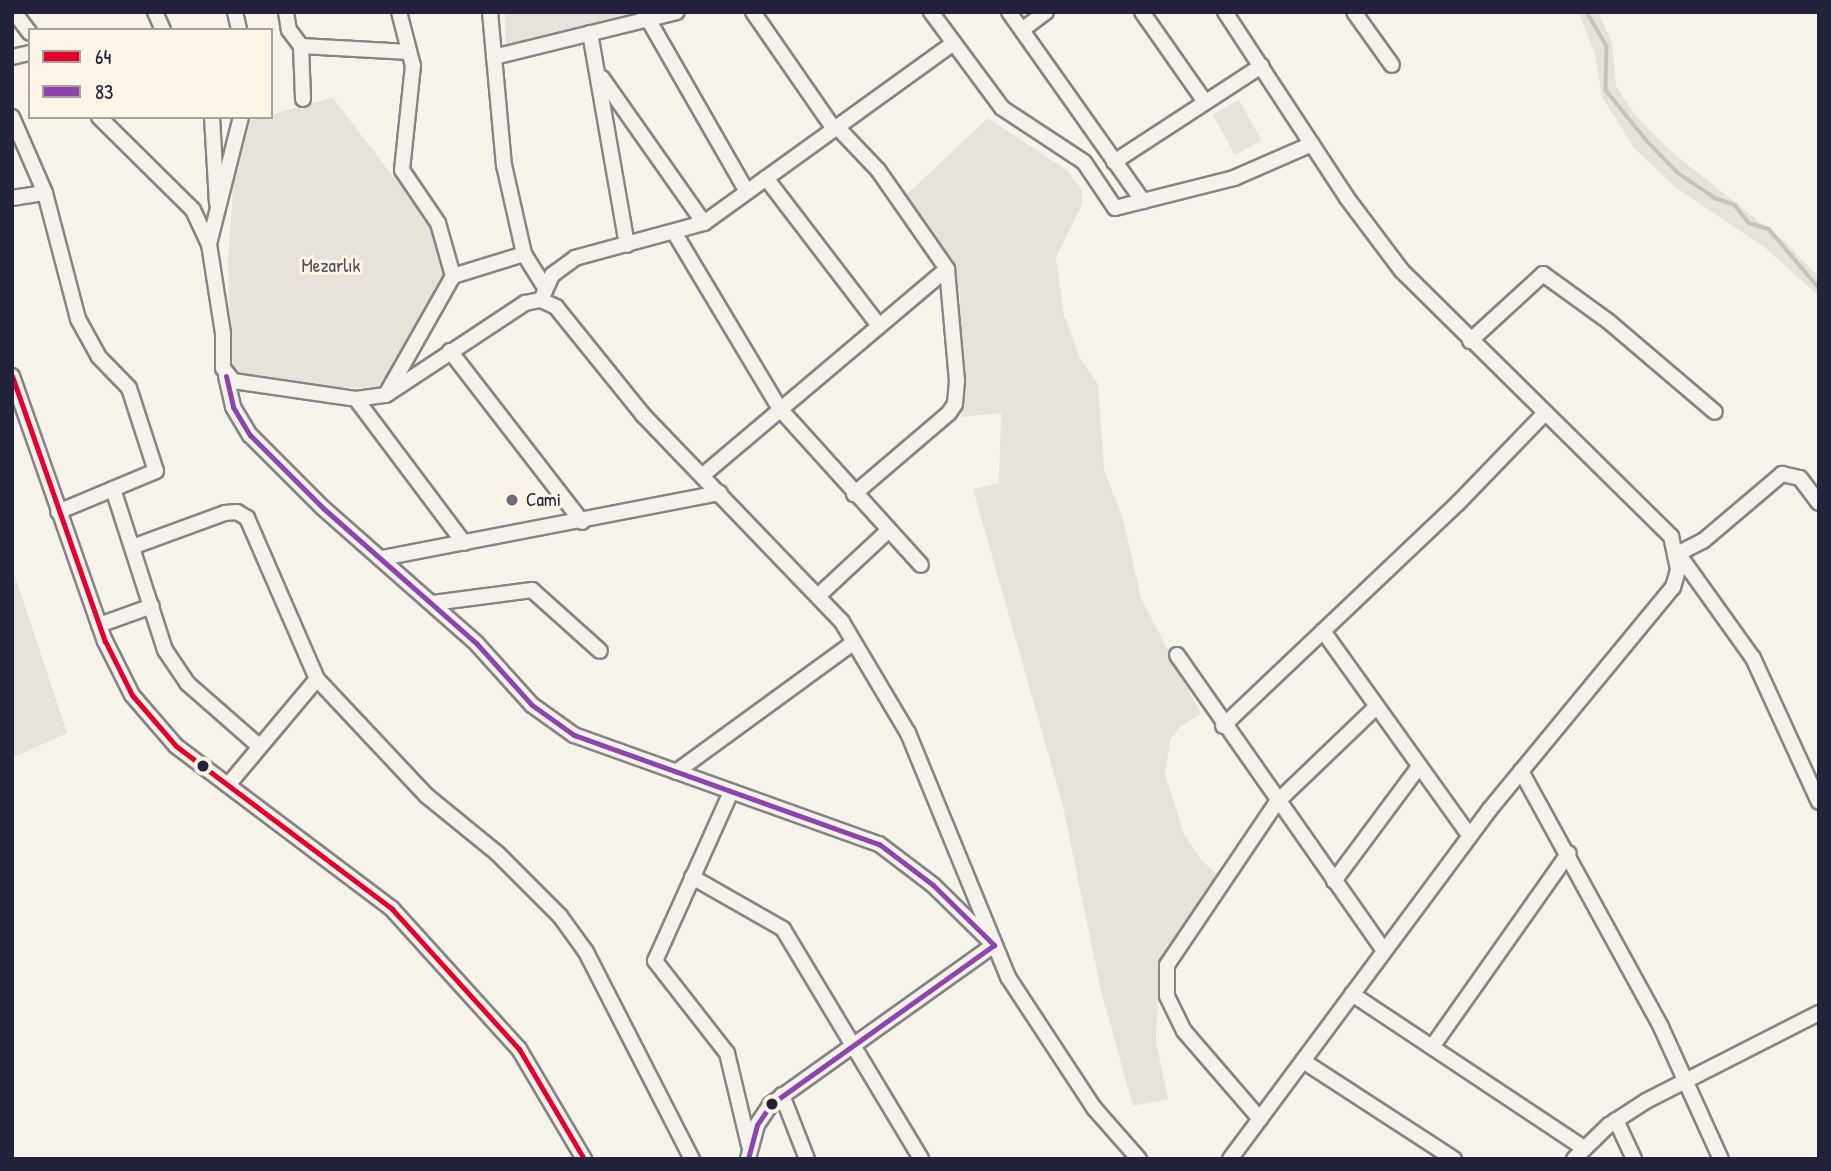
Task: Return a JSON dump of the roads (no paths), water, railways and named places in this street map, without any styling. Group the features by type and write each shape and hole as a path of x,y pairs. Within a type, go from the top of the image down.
{"street":[{"path":"14,12 28,30"},
{"path":"155,12 162,28"},
{"path":"286,12 289,30 301,46 303,99"},
{"path":"399,12 413,66 402,170 438,223 453,276"},
{"path":"490,12 504,165 524,254 543,294 643,415 818,596 853,642 908,733 1008,977 1094,1108 1139,1159"},
{"path":"494,57 645,16 677,12"},
{"path":"753,12 835,128 878,170 947,269 952,296 955,404 855,494"},
{"path":"931,12 1002,108 1084,162 1115,208 1234,178 1312,144"},
{"path":"1009,12 1143,201"},
{"path":"1021,30 1046,12"},
{"path":"1142,12 1205,103"},
{"path":"1225,12 1312,144 1402,271 1470,341 1662,527 1753,657 1819,802"},
{"path":"1354,12 1392,65"},
{"path":"645,16 747,192"},
{"path":"590,33 627,245"},
{"path":"226,376 356,399 386,395 450,351 543,294 562,265 575,258 704,223 954,43"},
{"path":"301,46 410,52"},
{"path":"1114,162 1261,66"},
{"path":"599,74 704,223"},
{"path":"12,117 45,193 78,320 99,357 129,387 156,471 58,512"},
{"path":"101,119 193,210 209,244 226,376 233,407 250,435 323,508 433,603 532,705 574,735 879,844 933,886 994,945"},
{"path":"212,119 218,214"},
{"path":"209,244 241,119"},
{"path":"766,178 878,326"},
{"path":"12,198 45,193"},
{"path":"674,232 780,409 921,565"},
{"path":"386,395 453,276 524,254"},
{"path":"703,475 947,269"},
{"path":"1470,341 1543,274 1608,321 1715,412"},
{"path":"450,351 582,522"},
{"path":"12,376 99,625 132,695 176,746 392,909 455,975 519,1049 584,1159"},
{"path":"356,399 464,543"},
{"path":"1223,726 1458,503 1545,413"},
{"path":"1678,553 1703,541 1777,476 1800,478 1819,503"},
{"path":"113,489 166,650 187,683 259,746"},
{"path":"382,558 582,522 720,493"},
{"path":"132,547 225,513 242,514 317,679 428,796 497,853 561,916 586,952 692,1159"},
{"path":"818,596 889,530"},
{"path":"1230,1159 1470,835 1673,587 1678,553"},
{"path":"433,603 532,590 600,651"},
{"path":"99,625 152,606"},
{"path":"1323,631 1418,768 1470,835"},
{"path":"676,772 853,642"},
{"path":"1177,655 1223,726 1384,951"},
{"path":"228,785 317,679"},
{"path":"1260,1119 1184,1031 1167,996 1167,965 1277,802 1376,707"},
{"path":"1334,881 1418,768"},
{"path":"1521,771 1569,853 1686,1080 1721,1159"},
{"path":"731,792 655,961 727,1053 748,1152"},
{"path":"1432,1047 1569,853"},
{"path":"692,877 783,929 850,1045 921,1159"},
{"path":"748,1152 757,1125 782,1095 994,945"},
{"path":"1352,994 1584,1148"},
{"path":"1574,1159 1616,1120 1686,1080 1819,1013"},
{"path":"1303,1061 1454,1159"},
{"path":"782,1095 807,1159"},
{"path":"1616,1120 1634,1159"}],"waterway":[{"path":"1587,12 1607,46 1606,90 1648,142 1678,173 1715,198 1735,205 1749,223 1769,229 1819,288"}],"place":[{"name":"Cami","path":"512,500"}],"park label":[{"name":"Mezarlık","path":"331,266"}]}
